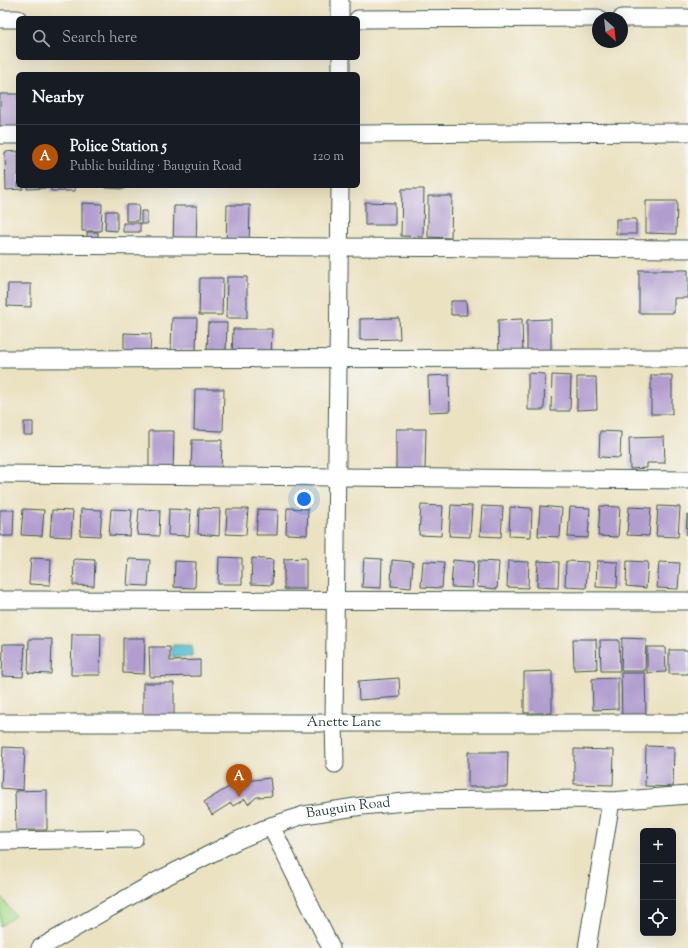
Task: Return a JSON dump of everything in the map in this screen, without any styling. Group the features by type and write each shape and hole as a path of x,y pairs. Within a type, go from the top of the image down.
{"street":[{"path":"340,0 340,16"},
{"path":"360,19 592,18"},
{"path":"628,18 688,18"},
{"path":"0,19 16,19"},
{"path":"340,60 340,72"},
{"path":"360,134 688,132"},
{"path":"0,135 16,135"},
{"path":"335,764 335,601 340,188"},
{"path":"0,245 688,249"},
{"path":"0,359 688,358"},
{"path":"0,474 688,480"},
{"path":"0,600 688,601"},
{"name":"Anette Lane","path":"0,723 688,723"},
{"name":"Bauguin Road","path":"40,948 155,882 236,841 271,826 304,815 362,806 416,801 588,799 611,801 688,795"},
{"path":"587,948 611,801"},
{"path":"271,826 331,948"},
{"path":"0,841 134,839"}],"green space":[{"path":"0,895 15,916 0,926"}],"water":[{"path":"172,645 192,645 192,657 172,657"}],"building":[{"path":"0,94 16,94 16,136 0,136"},
{"path":"16,151 16,188 23,189 6,190 5,152"},
{"path":"27,188 48,188 27,189"},
{"path":"51,188 75,188 75,191 51,191"},
{"path":"402,189 424,189 423,237 401,236"},
{"path":"428,196 452,196 451,238 428,237"},
{"path":"646,201 677,201 676,234 646,233"},
{"path":"365,202 395,203 395,225 365,225"},
{"path":"82,203 102,204 101,231 82,231"},
{"path":"126,205 139,205 138,221 126,221"},
{"path":"227,205 250,205 249,248 226,248"},
{"path":"174,206 197,206 196,247 173,247"},
{"path":"106,211 117,211 117,231 105,230"},
{"path":"141,211 147,211 147,224 141,224"},
{"path":"616,219 636,219 636,234 616,234"},
{"path":"123,223 140,223 140,232 123,232"},
{"path":"87,232 98,232 98,245 87,245"},
{"path":"639,270 688,270 688,298 674,298 674,313 639,313"},
{"path":"227,277 247,277 247,318 226,318"},
{"path":"200,278 223,278 222,315 199,315"},
{"path":"8,284 31,284 31,307 7,306"},
{"path":"451,301 466,301 467,315 451,315"},
{"path":"172,318 197,318 196,350 171,350"},
{"path":"399,318 400,339 360,340 360,319"},
{"path":"522,319 523,354 499,355 498,320"},
{"path":"551,319 551,355 527,356 527,320"},
{"path":"208,323 227,323 226,351 207,351"},
{"path":"233,329 272,329 271,357 232,356"},
{"path":"124,333 151,334 150,352 124,352"},
{"path":"528,373 545,374 544,410 528,410"},
{"path":"449,375 450,411 429,412 428,376"},
{"path":"552,375 571,376 570,411 551,411"},
{"path":"651,375 672,375 672,414 651,414"},
{"path":"577,377 596,377 597,409 577,410"},
{"path":"195,389 224,389 223,431 194,430"},
{"path":"24,422 33,422 33,435 24,435"},
{"path":"396,429 426,429 425,471 396,470"},
{"path":"149,431 174,431 173,473 149,473"},
{"path":"600,431 621,432 620,458 599,457"},
{"path":"664,437 665,463 647,463 647,468 630,469 629,438"},
{"path":"192,440 222,440 221,473 191,473"},
{"path":"421,505 443,506 441,536 419,535"},
{"path":"451,505 472,506 470,537 449,536"},
{"path":"482,506 503,507 501,537 480,536"},
{"path":"540,506 562,508 560,537 538,536"},
{"path":"600,506 620,507 618,537 598,536"},
{"path":"658,506 680,507 678,537 656,536"},
{"path":"510,507 532,508 531,537 509,536"},
{"path":"570,507 590,508 588,538 568,537"},
{"path":"629,507 651,508 649,536 627,535"},
{"path":"199,508 220,509 219,536 198,534"},
{"path":"287,508 308,509 307,535 286,534"},
{"path":"23,509 44,510 42,536 21,535"},
{"path":"81,509 102,510 100,536 80,535"},
{"path":"111,509 132,510 130,536 109,535"},
{"path":"139,509 160,510 159,536 137,535"},
{"path":"169,509 191,510 189,536 168,535"},
{"path":"227,509 248,509 246,535 226,534"},
{"path":"258,509 278,510 277,535 256,535"},
{"path":"0,510 14,510 13,536 0,536"},
{"path":"52,510 73,511 71,537 50,536"},
{"path":"687,514 688,535 686,535"},
{"path":"219,557 242,558 242,584 218,584"},
{"path":"31,558 51,559 50,585 29,584"},
{"path":"252,558 273,560 272,585 251,584"},
{"path":"306,558 306,589 284,589 284,559"},
{"path":"364,558 382,559 381,588 362,587"},
{"path":"74,559 95,560 94,586 73,585"},
{"path":"129,559 150,560 148,586 127,585"},
{"path":"392,560 413,562 411,588 391,586"},
{"path":"453,560 474,562 472,588 451,587"},
{"path":"175,561 196,562 195,588 174,587"},
{"path":"423,561 444,562 442,588 421,587"},
{"path":"478,561 499,562 497,589 477,587"},
{"path":"508,561 529,562 528,588 507,587"},
{"path":"538,561 559,562 558,588 537,587"},
{"path":"566,561 588,562 586,588 565,587"},
{"path":"597,561 618,562 617,588 596,587"},
{"path":"627,561 648,562 646,588 626,586"},
{"path":"659,562 680,563 678,589 657,588"},
{"path":"72,634 101,634 100,675 71,675"},
{"path":"123,638 145,638 144,674 123,673"},
{"path":"622,638 646,639 645,671 621,671"},
{"path":"29,639 52,639 51,674 28,673"},
{"path":"573,639 596,639 597,669 574,670"},
{"path":"600,640 619,640 620,671 601,671"},
{"path":"3,644 25,644 23,677 2,676"},
{"path":"149,647 170,647 170,661 200,660 200,676 150,677"},
{"path":"647,647 665,647 666,672 647,673"},
{"path":"669,650 688,650 688,674 669,674"},
{"path":"552,671 552,713 524,713 524,672"},
{"path":"621,673 645,673 646,718 622,718"},
{"path":"399,678 400,697 359,700 358,681"},
{"path":"618,678 618,709 593,710 592,679"},
{"path":"143,683 174,683 174,716 143,717"},
{"path":"646,746 674,747 673,787 645,786"},
{"path":"3,747 25,748 23,790 1,788"},
{"path":"574,749 614,750 613,785 574,784"},
{"path":"468,752 508,752 507,787 468,787"},
{"path":"270,778 272,796 257,797 248,804 245,799 233,806 231,803 212,815 204,802 237,782"},
{"path":"47,790 47,830 16,830 15,791"}],"place":[{"name":"Police Station 5","path":"239,797"}]}
